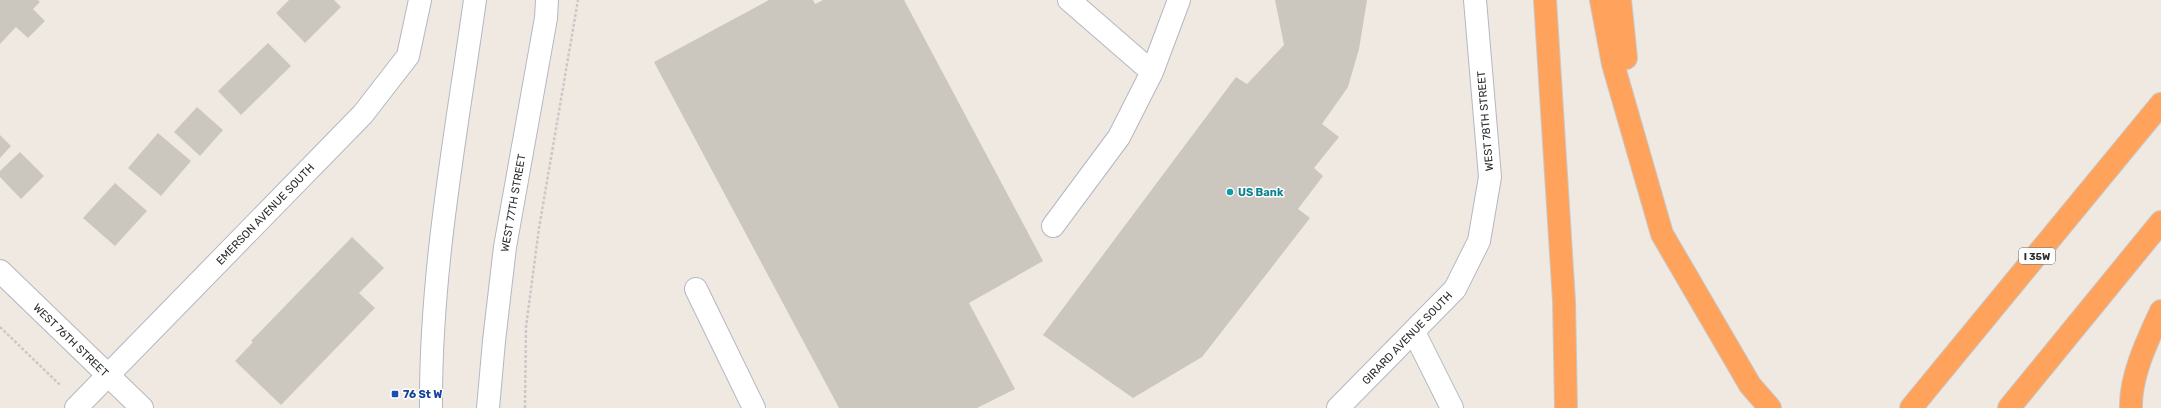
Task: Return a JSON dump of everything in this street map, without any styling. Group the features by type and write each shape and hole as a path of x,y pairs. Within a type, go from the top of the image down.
{"highway":[{"path":"1545,0 1564,301 1566,408"},
{"path":"1601,0 1613,64 1662,234 1750,385 1770,408"},
{"path":"1620,0 1626,64 1644,142 1675,232 1713,322"},
{"name":"I 35W","path":"1911,408 2161,104"},
{"path":"2009,408 2161,222"},
{"path":"2132,408 2131,397 2144,348 2161,311"}],"street":[{"name":"EMERSON AVENUE SOUTH","path":"78,406 363,114 408,56 420,0"},
{"path":"431,408 430,367 441,243 475,0"},
{"name":"WEST 77TH STREET","path":"488,408 505,247 546,18 547,0"},
{"path":"1068,0 1152,72"},
{"path":"1053,226 1119,137 1152,72 1179,0"},
{"name":"WEST 78TH STREET","path":"1475,0 1490,177 1479,241"},
{"name":"GIRARD AVENUE SOUTH","path":"1338,408 1455,289 1479,241"},
{"name":"WEST 76TH STREET","path":"0,271 107,376 142,408"},
{"path":"696,289 754,408"},
{"path":"1414,332 1452,408"}],"path":[{"path":"525,408 528,311 539,228 578,0"},
{"path":"0,327 78,406"}],"building":[{"path":"0,0 38,0 40,2 33,9 45,21 28,38 16,27 0,44"},
{"path":"289,0 334,0 341,7 305,43 276,13"},
{"path":"769,0 813,0 815,4 823,0 904,0 1043,261 969,303 1015,389 977,408 839,408 654,62"},
{"name":"US Bank","path":"1275,0 1367,0 1359,49 1348,87 1322,124 1339,137 1314,168 1323,176 1298,209 1310,218 1202,357 1133,398 1043,335 1236,77 1247,84 1284,45"},
{"path":"268,43 291,66 241,115 218,91"},
{"path":"197,107 223,130 200,156 174,132"},
{"path":"158,133 191,161 161,196 128,168"},
{"path":"0,135 11,146 0,158"},
{"path":"20,152 44,176 21,199 0,177 0,171"},
{"path":"115,183 147,211 115,246 83,218"},
{"path":"352,237 384,268 359,293 375,308 281,405 235,361 253,342 251,341"}],"place":[{"name":"US Bank","path":"1230,192"},
{"name":"76 St W","path":"395,394"}]}
